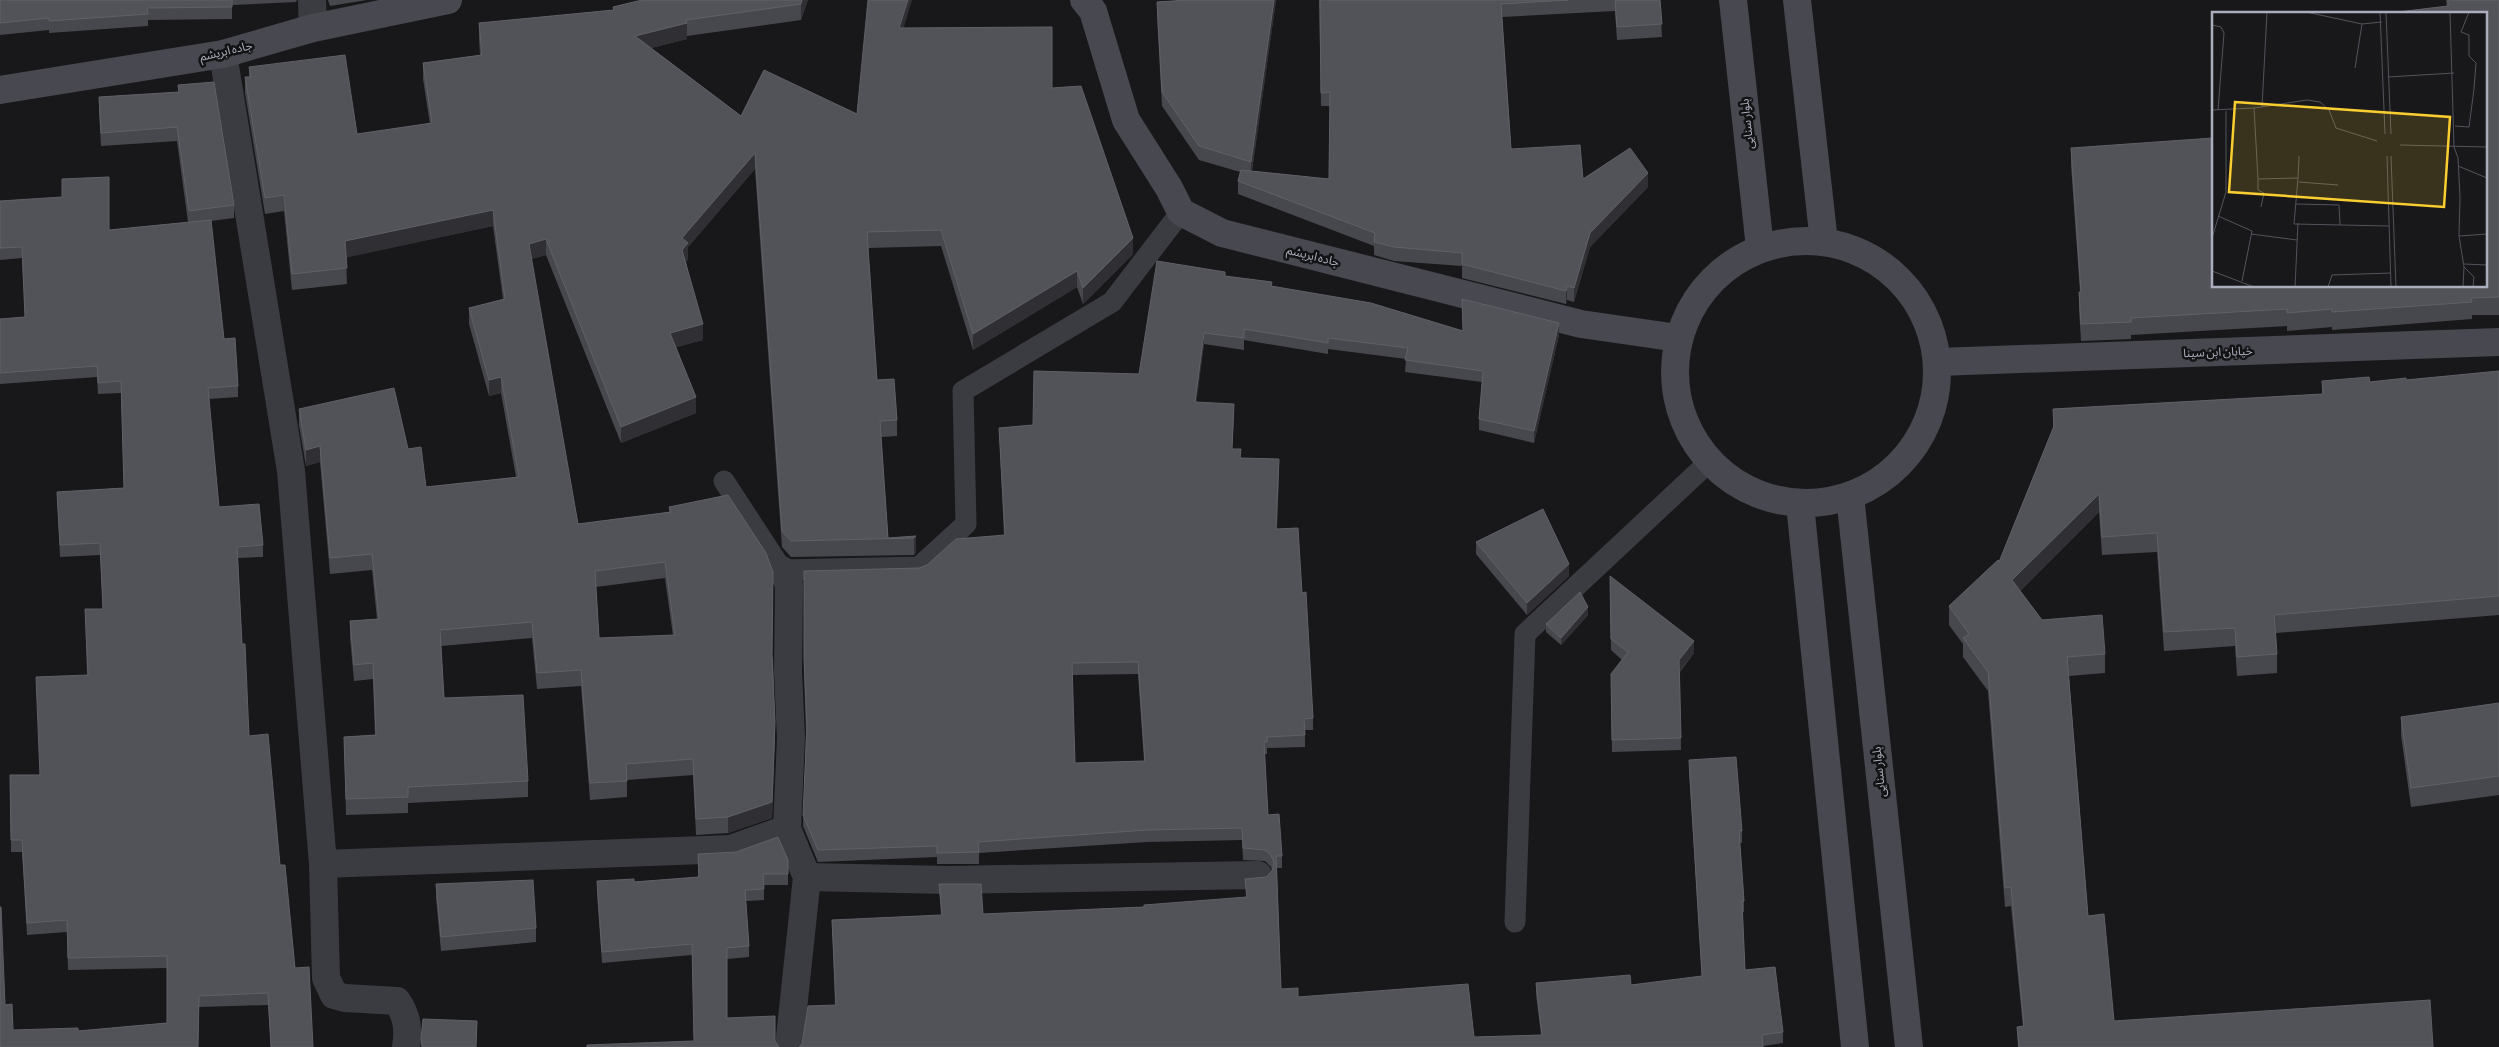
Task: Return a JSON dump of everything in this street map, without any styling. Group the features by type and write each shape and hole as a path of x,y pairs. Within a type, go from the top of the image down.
{"main road":[{"name":"جاده ابریشم","path":"0,90 223,54 313,28 448,0"},
{"path":"1084,0 1093,11 1126,120 1182,212"},
{"name":"بلوار سنایی","path":"1733,0 1760,248"},
{"path":"1797,0 1824,242"},
{"name":"جاده ابریشم","path":"1182,212 1222,233 1581,324 1678,338"},
{"path":"1792,241 1824,242 1858,251 1889,270 1914,296 1930,327 1938,362 1936,396 1925,429 1906,458 1881,480 1850,496 1825,502 1800,504 1766,498 1735,484 1709,462 1689,435 1677,404 1673,371 1678,338 1690,308 1708,283 1732,262 1760,248 1792,241"},
{"name":"خیابان ابن سینا","path":"1938,362 2499,342"},
{"name":"بلوار سنایی","path":"1850,496 1909,1047"},
{"path":"1800,504 1855,1047"}],"street":[{"path":"312,0 313,28"},
{"path":"223,54 290,471 323,864 326,978 334,995 345,998 396,1001 404,1012 409,1031 406,1047"},
{"path":"782,570 789,584 788,671 791,738 787,829 807,877 789,1047"},
{"path":"323,864 731,849 787,829"},
{"path":"807,877 948,880 1258,875"}],"lane":[{"path":"724,481 782,570 919,567 966,524 963,391 1112,302 1182,212"},
{"path":"1515,922 1525,634 1709,462"}],"building":[{"path":"0,0 232,0 232,7 147,8 148,14 49,21 49,18 0,23"},
{"path":"642,0 802,0 801,4 686,20 687,23 635,36 741,116 764,70 857,114 868,0 908,0 899,28 1052,27 1052,88 1081,86 1133,238 1083,288 1077,271 973,334 941,230 867,232 877,380 894,379 897,420 880,421 888,538 916,536 914,538 791,541 782,531 755,153 682,238 688,243 682,250 703,324 670,333 696,397 621,427 546,239 529,244 578,524 671,512 669,507 728,495 766,553 773,572 772,655 775,722 772,802 728,817 696,819 693,759 626,764 627,781 590,783 581,670 537,673 532,622 440,630 444,698 523,695 528,781 408,787 408,797 346,799 344,737 376,735 373,663 354,665 350,621 379,619 372,554 330,558 320,446 306,450 299,409 394,388 408,449 421,447 426,487 519,477 501,377 489,380 469,308 505,299 493,210 345,241 347,268 292,274 284,195 265,198 245,77 251,77 249,67 345,55 357,134 432,123 423,63 482,55 479,23 614,10 613,7","holes":["665,562 675,635 599,638 595,571"]},
{"path":"1274,0 1251,162 1199,146 1162,92 1157,2"},
{"path":"1320,0 1568,0 1501,4 1511,149 1580,145 1583,179 1630,148 1648,173 1590,233 1574,288 1567,286 1566,291 1462,264 1462,253 1394,247 1374,242 1375,233 1238,181 1241,170 1329,179 1330,92 1321,93"},
{"path":"1615,0 1660,0 1662,24 1617,27"},
{"path":"2448,0 2499,0 2499,297 2471,298 2472,302 2332,312 2332,309 2287,313 2287,309 2131,318 2131,322 2081,324 2079,292 2081,292 2071,148 2212,138 2212,288 2486,288 2486,12 2398,12 2448,6"},
{"path":"214,82 234,205 189,211 177,127 101,133 99,97 179,92 178,85"},
{"path":"109,177 109,230 211,220 224,339 235,338 238,386 208,388 219,507 259,504 263,545 237,547 242,644 245,644 249,736 268,734 280,865 285,865 295,968 309,967 313,1047 271,1047 268,993 199,996 198,1047 0,1047 0,907 5,1005 12,1004 13,1030 78,1028 78,1031 167,1023 167,956 68,958 67,920 27,923 22,840 11,840 10,775 40,775 36,677 88,675 85,609 103,609 100,543 60,545 57,492 124,488 121,381 98,383 97,366 0,373 0,319 25,317 22,247 0,248 0,201 62,197 62,179"},
{"path":"1157,261 1225,272 1225,276 1272,282 1271,286 1371,303 1463,331 1462,299 1559,323 1534,431 1479,419 1483,371 1405,360 1408,348 1328,338 1328,343 1244,329 1244,338 1204,333 1195,402 1234,404 1232,449 1241,449 1240,458 1279,459 1276,529 1298,528 1302,593 1306,592 1313,718 1304,719 1305,735 1267,737 1267,742 1264,742 1268,815 1279,814 1282,856 1276,856 1281,989 1298,988 1298,997 1468,984 1474,1037 1542,1035 1536,983 1630,975 1631,985 1702,976 1689,760 1736,757 1742,831 1739,831 1744,901 1742,901 1745,970 1775,967 1783,1032 1762,1035 1763,1047 799,1047 802,1044 808,1006 836,1005 832,920 942,915 939,884 981,884 983,914 1144,907 1144,905 1247,897 1245,879 1266,877 1272,871 1274,863 1271,855 1265,850 1243,848 1242,828 1147,830 978,842 979,852 937,853 937,846 818,850 803,815 807,727 804,659 804,571 919,568 927,565 956,539 1005,535 999,428 1033,425 1034,371 1139,374","holes":["1138,662 1145,761 1075,763 1072,663"]},
{"path":"2499,371 2499,596 2274,615 2277,654 2237,657 2235,628 2164,632 2157,533 2102,537 2099,494 2012,580 2042,620 2102,615 2105,654 2067,657 2088,916 2104,914 2114,1021 2430,1000 2433,1047 2019,1047 2017,1027 2024,1026 2011,887 2005,888 1988,672 1963,638 1969,634 1949,606 1998,560 1999,562 2054,426 2053,409 2323,394 2322,381 2369,377 2370,382 2406,378 2406,380"},
{"path":"1543,509 1569,564 1527,603 1476,542"},
{"path":"1610,576 1694,641 1679,660 1681,738 1612,740 1611,674 1628,652 1611,639"},
{"path":"1580,592 1588,607 1561,638 1546,624"},
{"path":"2499,703 2499,776 2411,788 2401,717"},
{"path":"778,837 788,860 788,874 763,874 764,889 745,890 749,946 727,948 727,1018 775,1016 775,1041 779,1047 587,1047 587,1045 694,1041 692,944 602,952 597,881 634,879 634,882 699,877 698,854 736,852"},
{"path":"533,880 536,928 441,937 436,884"},
{"path":"423,1019 477,1021 476,1047 422,1047"}]}
